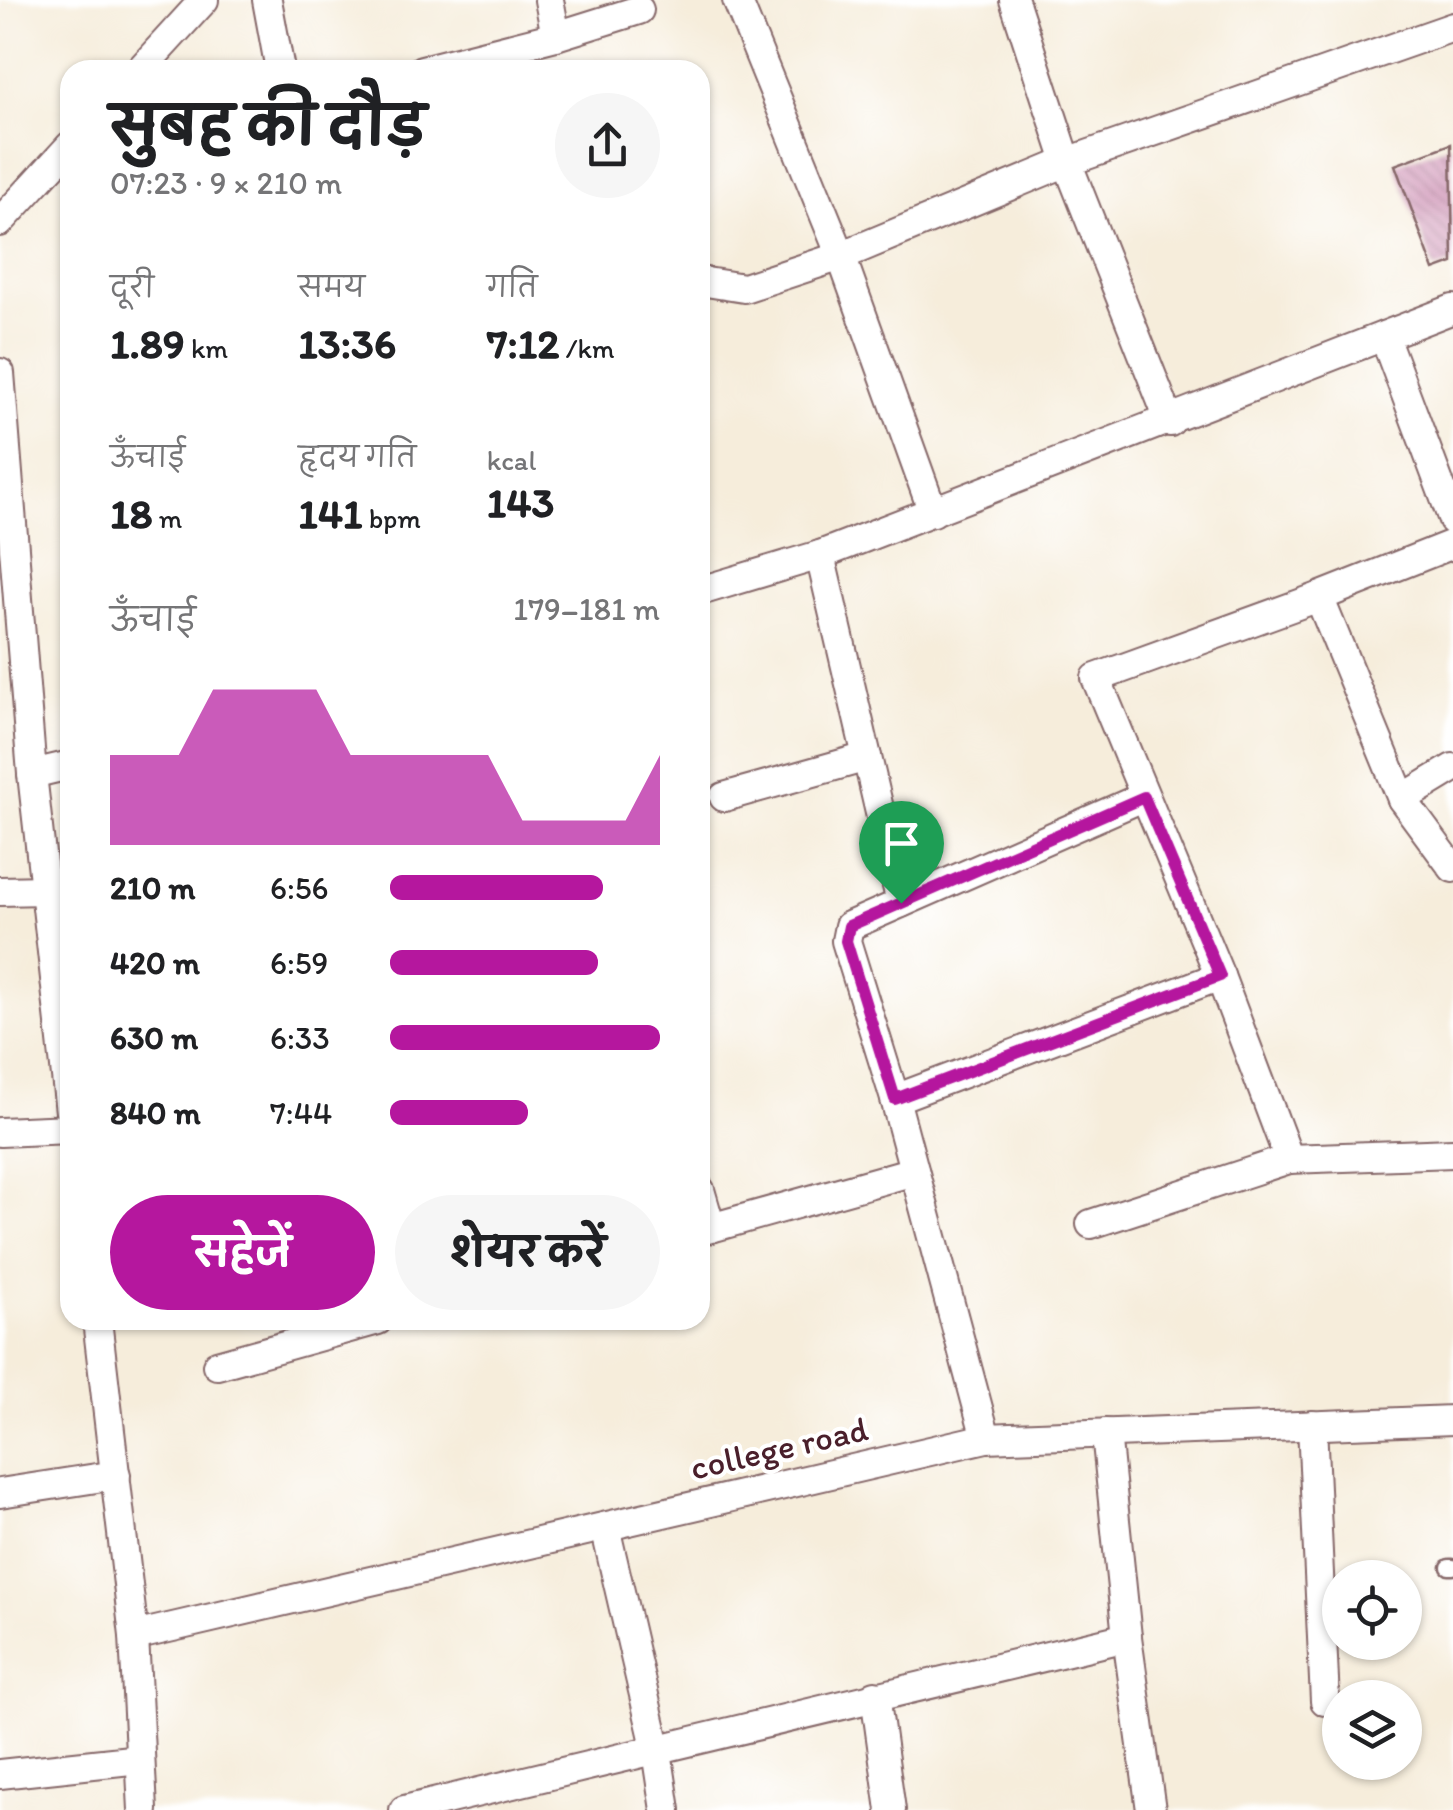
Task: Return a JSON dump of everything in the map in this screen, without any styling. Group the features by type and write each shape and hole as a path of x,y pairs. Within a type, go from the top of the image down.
{"street":[{"path":"149,60 204,0"},
{"path":"268,0 278,60"},
{"path":"549,0 556,36"},
{"path":"737,0 841,256 933,512"},
{"path":"1014,0 1067,162 1170,422"},
{"path":"461,60 639,10"},
{"path":"710,283 744,288 841,256 1067,162 1453,27"},
{"path":"0,222 60,166"},
{"path":"710,588 820,555 1453,310"},
{"path":"1384,336 1453,520"},
{"path":"0,372 9,606 60,1023"},
{"path":"1289,1159 1220,976 1096,678 1453,544"},
{"path":"820,555 901,903"},
{"path":"1319,597 1402,799 1453,868"},
{"path":"724,797 868,757"},
{"path":"32,774 60,767"},
{"path":"1402,799 1453,768"},
{"path":"986,1438 895,1099 846,941 849,926 1144,797"},
{"path":"0,891 45,890"},
{"path":"895,1099 1220,976"},
{"path":"0,1132 60,1129"},
{"path":"1091,1224 1289,1159 1453,1153"},
{"path":"710,1228 914,1171"},
{"path":"98,1330 134,1636 143,1810"},
{"path":"217,1365 342,1330"},
{"name":"college road","path":"134,1636 986,1438 1453,1420"},
{"path":"1312,1426 1324,1680"},
{"path":"1106,1434 1127,1637 1151,1810"},
{"path":"0,1493 116,1476"},
{"path":"604,1527 666,1810"},
{"path":"404,1810 1127,1637"},
{"path":"875,1695 891,1810"},
{"path":"0,1774 140,1759"}],"building":[{"path":"1451,144 1453,263 1434,270 1395,165"}],"route":[{"path":"1144,797 1220,976 895,1099 846,941 849,926 901,903 1144,797"}]}
